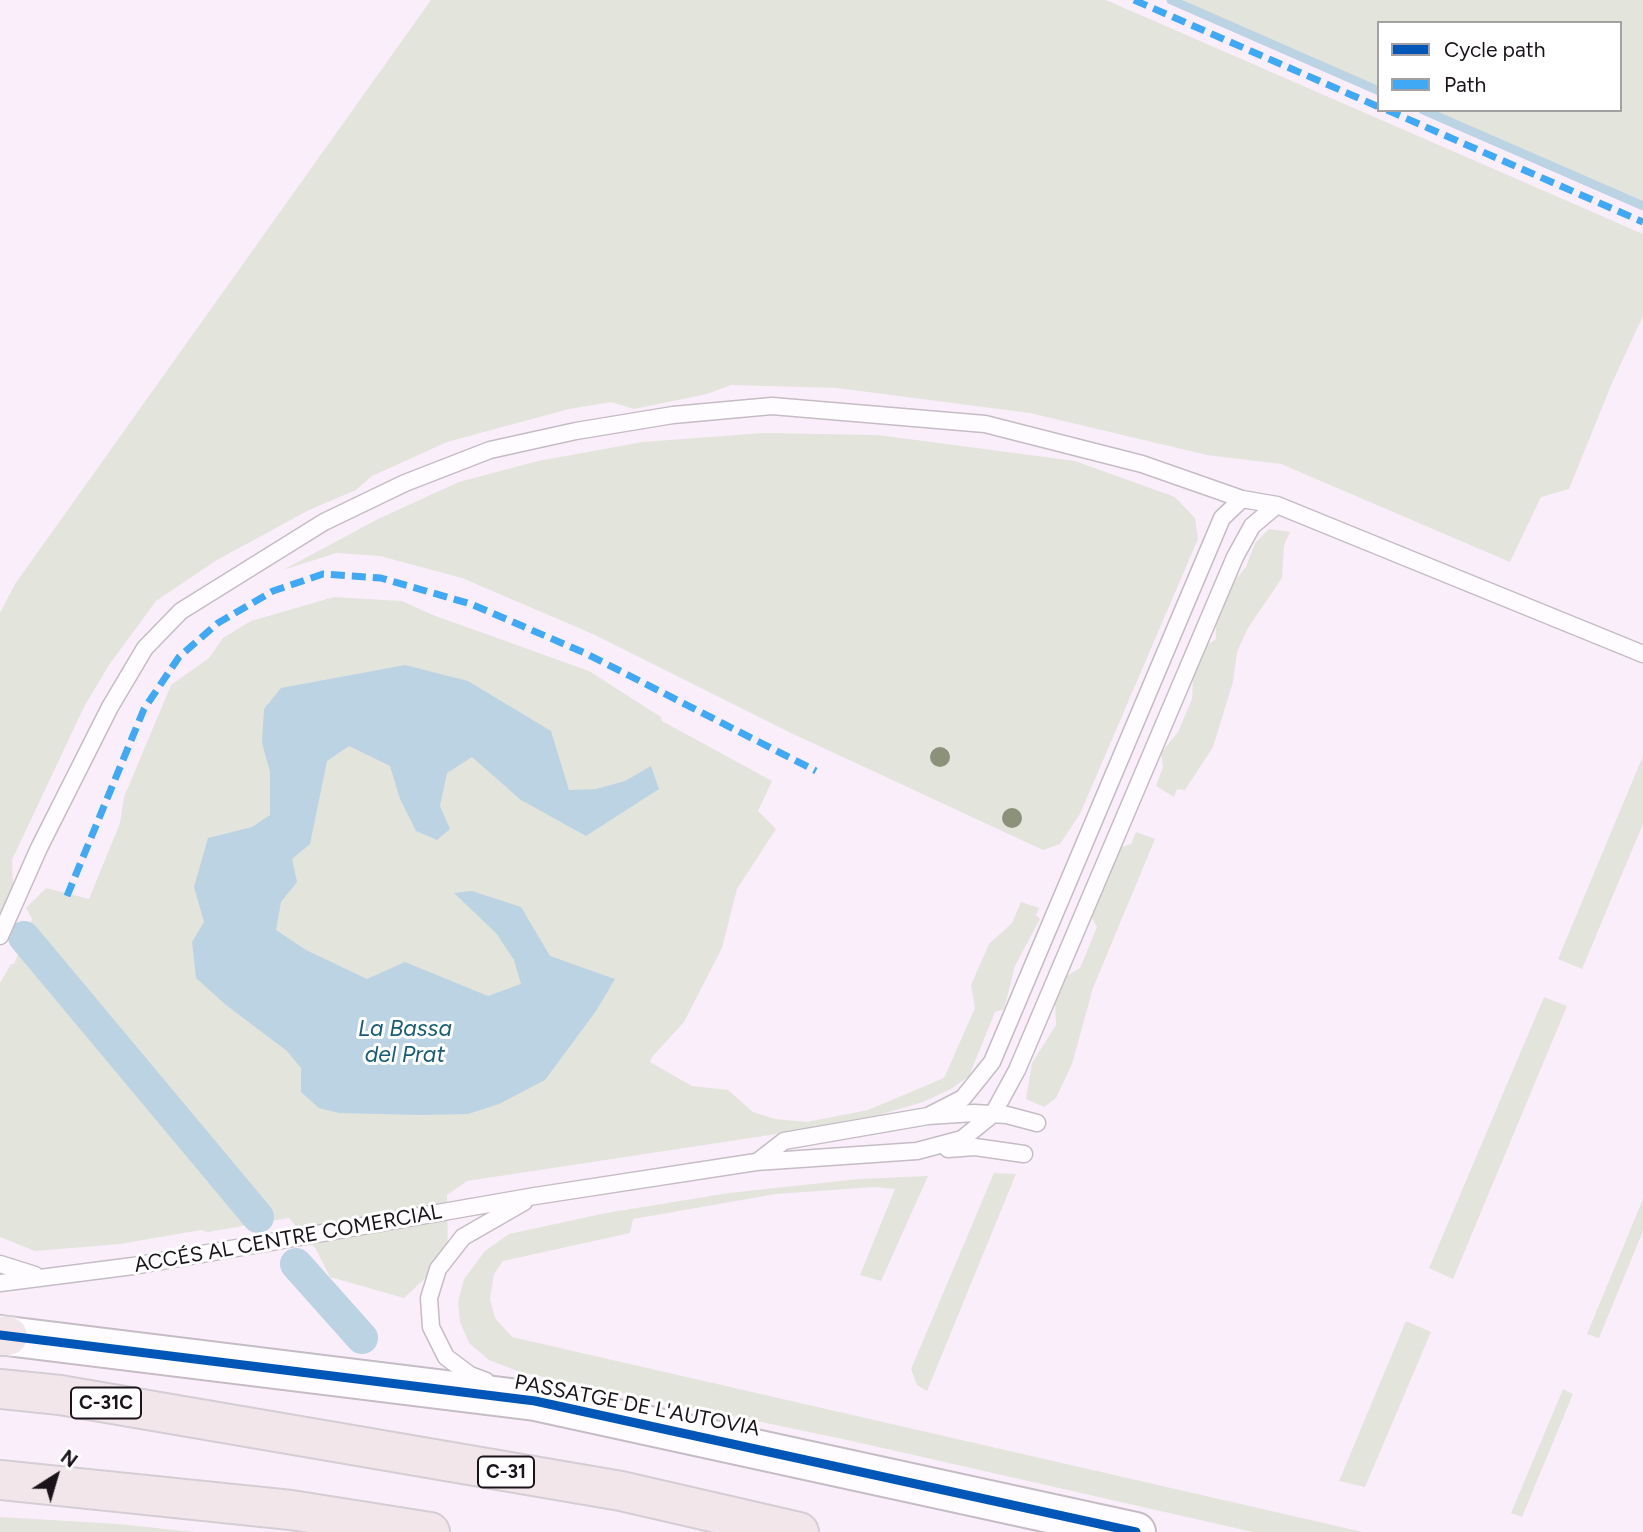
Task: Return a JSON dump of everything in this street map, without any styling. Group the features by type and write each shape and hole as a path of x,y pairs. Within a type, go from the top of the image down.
{"highway":[{"name":"C-31C","path":"0,1389 60,1395 211,1423"},
{"name":"C-31","path":"0,1416 211,1423 285,1432 314,1440 621,1491 799,1532"},
{"path":"0,1480 291,1510 430,1532"}],"street":[{"name":"PASSATGE DE L'AUTOVIA","path":"3,1336 535,1401 1136,1532"}],"lane":[{"path":"0,936 39,848 110,707 145,648 181,611 324,522 405,483 490,450 612,425 673,415 772,406 985,424 1142,464 1242,499 1277,505 1643,654"},
{"path":"928,1116 963,1098 992,1062 1222,518 1242,499"},
{"path":"918,1151 962,1139 993,1114 1017,1070 1235,557 1252,526 1277,505"},
{"path":"756,1163 784,1140 928,1116 993,1114 1037,1123"},
{"path":"918,1151 975,1147 1024,1154"},
{"name":"ACCÉS AL CENTRE COMERCIAL","path":"0,1283 133,1266 535,1196 756,1163 918,1151"},
{"name":"ACCÉS AL CENTRE COMERCIAL","path":"535,1196 463,1237 439,1269 429,1298 431,1326 446,1357 470,1376 535,1401"},
{"name":"ACCÉS AL CENTRE COMERCIAL","path":"0,1264 40,1277"}],"shaded area":[{"path":"431,0 1106,0 1643,234 1643,316 1612,383 1569,489 1541,497 1510,562 1281,464 1207,455 1030,413 837,388 731,385 707,394 634,409 611,402 569,409 447,442 372,476 356,490 309,510 217,560 156,601 109,665 84,707 12,860 14,906 0,918 0,613 15,584"},
{"path":"1171,0 1643,0 1643,206 1428,112 1622,112 1622,21 1377,21 1377,90"},
{"path":"763,433 878,435 1075,461 1175,497 1195,518 1198,539 1080,814 1060,844 1043,850 791,733 593,634 462,578 380,556 336,553 283,570 378,519 459,482 538,461 643,442"},
{"path":"1269,529 1290,532 1284,545 1282,578 1248,628 1237,652 1233,682 1213,747 1185,790 1177,789 1174,797 1156,786 1163,767 1161,753 1178,732 1192,699 1194,654 1216,639 1215,605 1246,567 1255,543"},
{"path":"334,597 402,601 433,615 589,671 661,717 662,721 772,781 758,811 776,829 737,889 722,948 684,1022 650,1062 692,1086 728,1090 753,1112 775,1119 807,1122 868,1110 944,1078 975,1008 971,985 989,944 1012,923 1021,902 1039,908 1036,915 1040,919 1015,966 1004,1009 995,1012 969,1076 951,1089 923,1102 879,1115 770,1135 467,1181 447,1195 448,1257 404,1298 330,1277 316,1249 289,1218 120,1244 35,1251 0,1237 0,983 11,964 14,964 32,919 26,908 46,888 89,899 120,823 124,797 171,685 209,658 223,638 251,621"},
{"path":"1643,756 1643,824 1582,969 1558,959"},
{"path":"1136,832 1155,839 1093,988 1072,1064 1056,1098 1044,1107 1026,1099 1032,1063 1056,1025 1054,983 1080,968 1097,927 1086,908 1110,851 1131,844"},
{"path":"1544,997 1567,1006 1453,1279 1429,1268"},
{"path":"994,1173 1016,1174 927,1391 917,1385 911,1369"},
{"path":"928,1176 881,1281 860,1275 895,1189 875,1187 776,1194 633,1219 630,1233 503,1261 494,1274 490,1299 495,1318 512,1337 1363,1532 1253,1532 843,1439 520,1372 489,1360 469,1343 460,1322 458,1302 464,1279 485,1251 509,1234 606,1213 729,1193 859,1179"},
{"path":"1643,1199 1643,1231 1599,1338 1587,1334"},
{"path":"1406,1321 1431,1332 1365,1487 1339,1481"},
{"path":"1563,1389 1573,1394 1522,1517 1511,1513"},
{"path":"0,1517 118,1524 194,1532 0,1532"}],"water":[{"name":"La Bassa del Prat","path":"405,665 468,681 551,731 569,790 596,789 625,781 651,766 659,789 586,836 521,800 472,757 447,773 440,806 450,829 437,840 416,831 400,799 390,766 349,746 327,761 310,844 292,859 297,882 281,902 276,930 306,950 367,979 405,962 488,996 521,984 514,960 496,933 454,893 472,891 521,907 550,956 615,979 596,1011 545,1080 499,1104 468,1114 339,1113 319,1108 301,1092 301,1068 287,1051 226,1005 196,978 192,942 204,922 194,887 208,838 252,827 270,815 270,772 262,743 264,709 281,688"}],"waterway":[{"path":"1171,0 1377,90"},
{"path":"1428,112 1643,206"},
{"path":"24,937 258,1217"},
{"path":"296,1264 362,1338"}],"marked path":[{"path":"1134,0 1377,106"},
{"path":"1392,112 1643,222"},
{"path":"67,896 144,709 179,657 218,623 273,591 323,574 381,578 471,604 585,653 816,771"}],"cycle path":[{"path":"0,1335 535,1401 1136,1532"}]}
